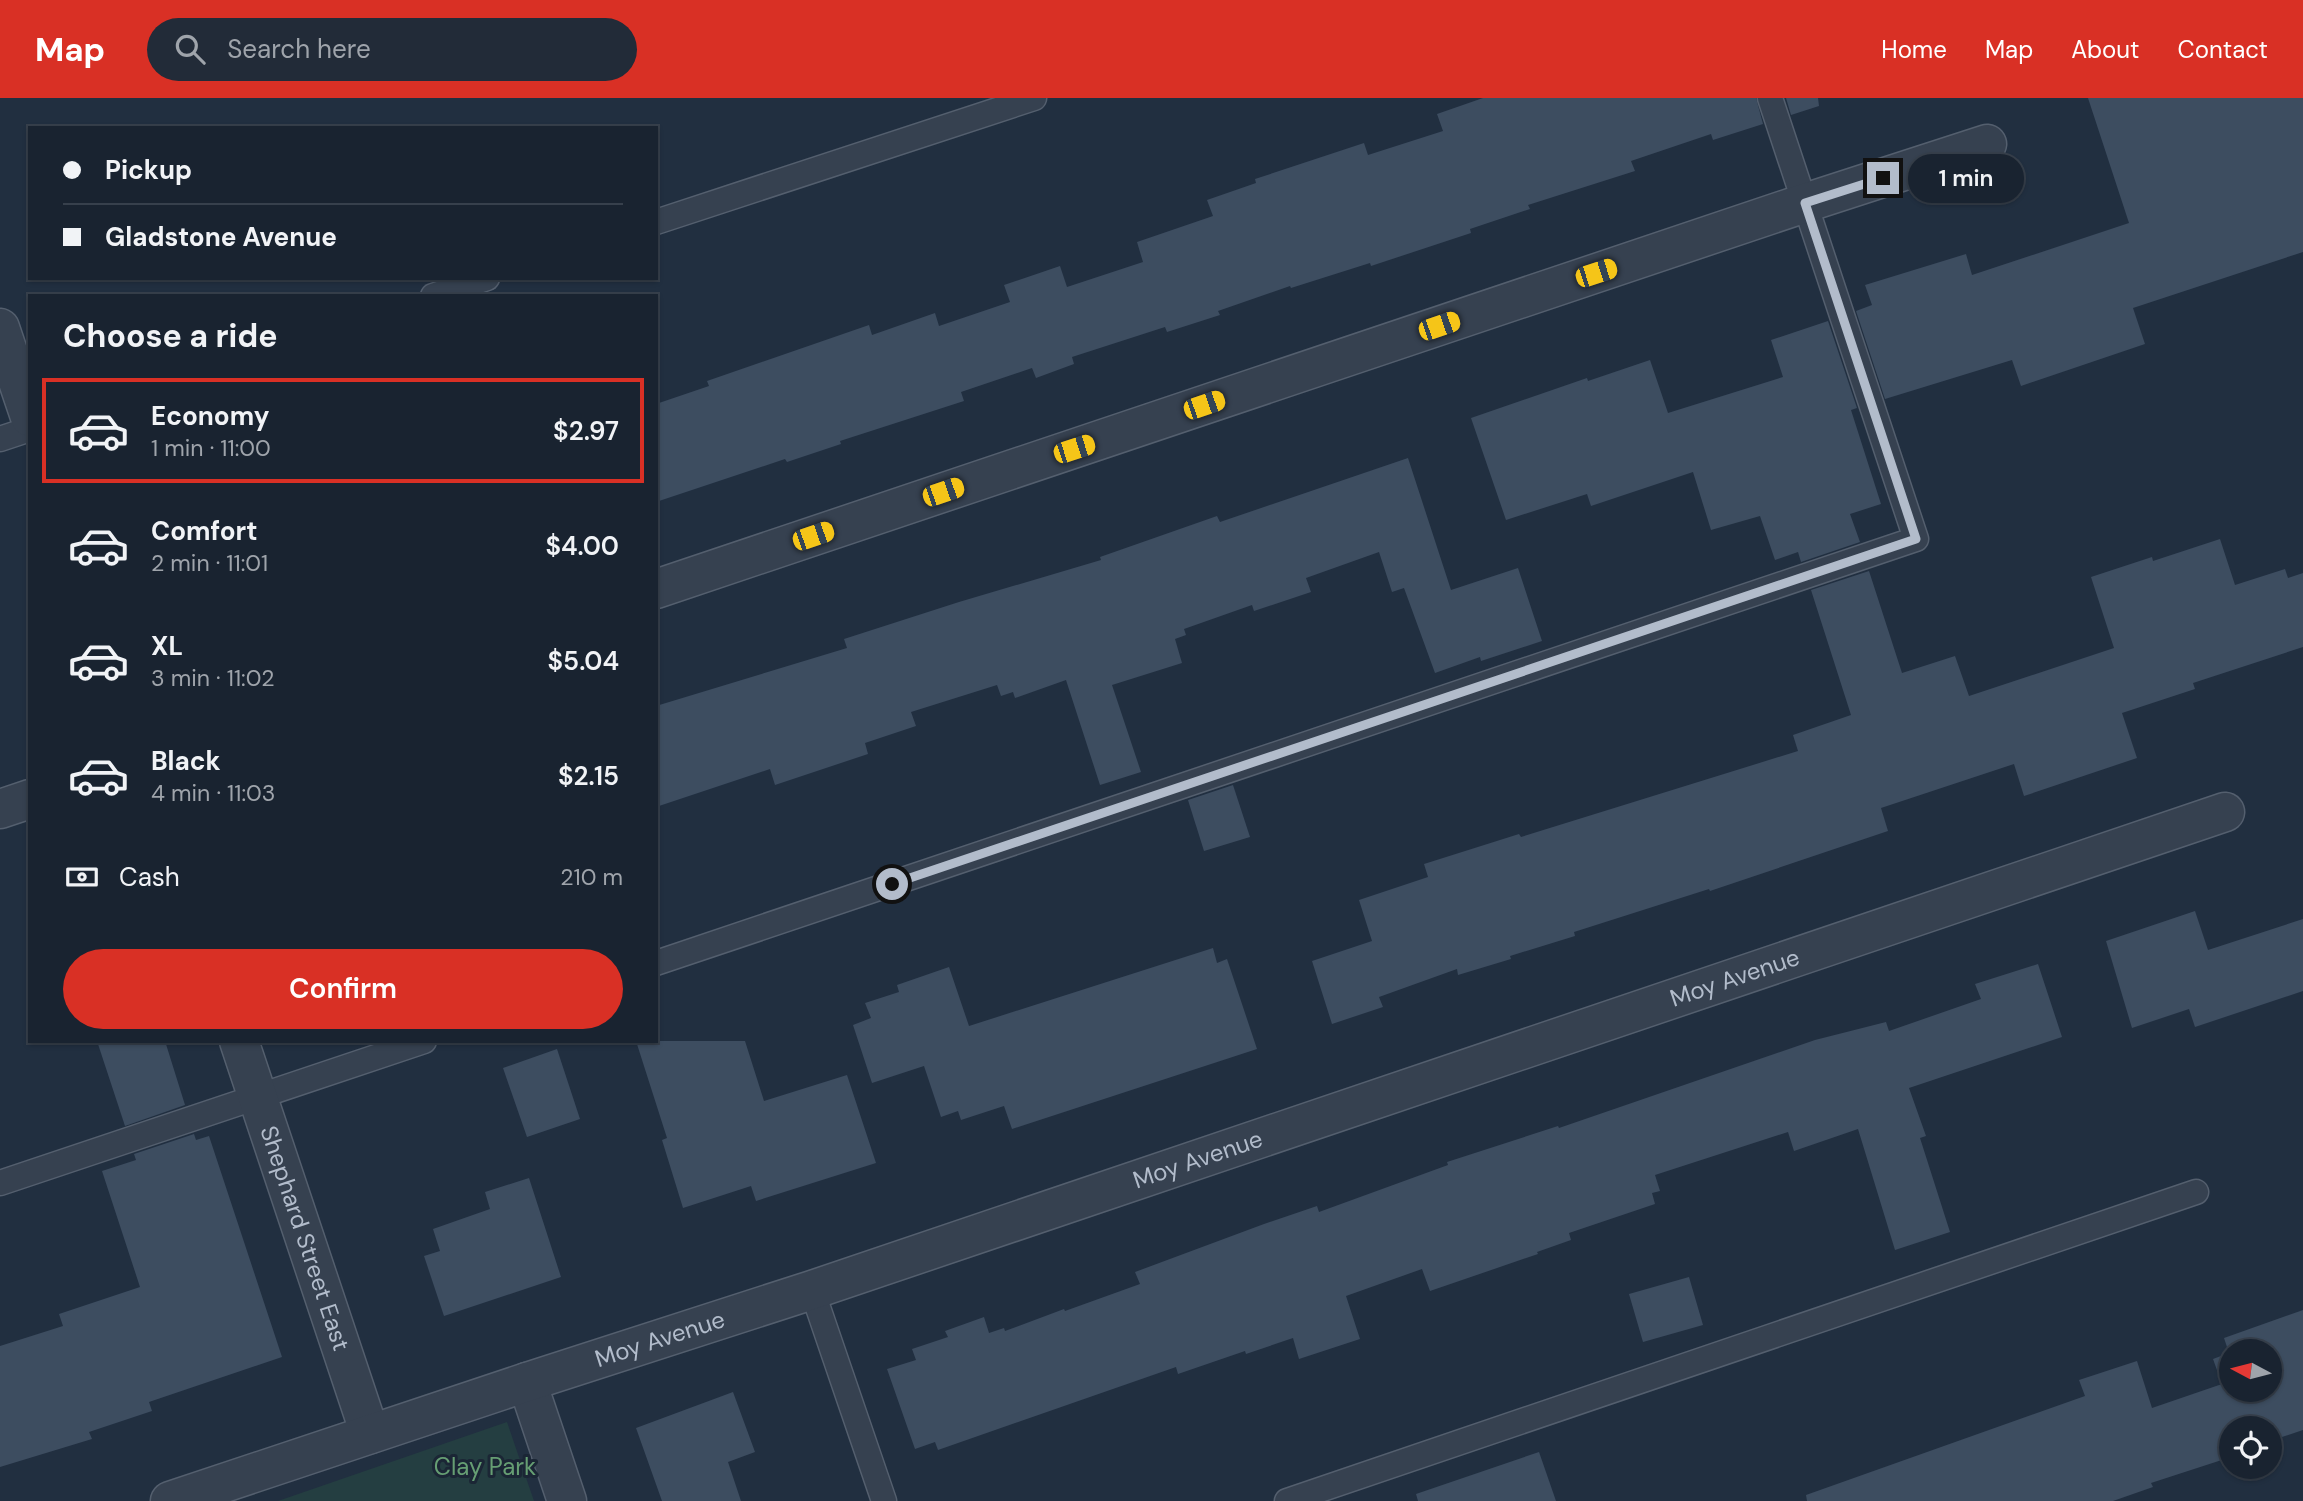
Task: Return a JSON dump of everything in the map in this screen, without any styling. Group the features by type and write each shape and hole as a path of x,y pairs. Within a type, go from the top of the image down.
{"street":[{"path":"658,588 1987,144"},
{"path":"0,328 28,411"},
{"path":"0,809 28,800"},
{"name":"Moy Avenue","path":"170,1501 238,1490 370,1434 812,1290 2225,812"},
{"name":"Shephard Street East","path":"240,1043 370,1434"},
{"path":"527,1382 567,1501"}],"lane":[{"path":"658,221 1034,98"},
{"path":"658,962 1916,539 1770,98"},
{"path":"439,294 480,280"},
{"path":"0,439 28,430"},
{"path":"0,1184 418,1043"},
{"path":"1287,1501 2196,1192"},
{"path":"812,1290 884,1501"}],"green space":[{"name":"Clay Park","path":"507,1422 534,1501 278,1501"}],"building":[{"path":"1483,98 1756,98 1763,124 1713,140 1711,134 1631,161 1635,171 1528,205 1530,209 1470,229 1471,233 1371,266 1370,263 1291,288 1290,286 1218,311 1220,315 1167,332 1165,327 1072,357 1074,364 1036,378 1032,368 961,392 964,401 840,441 841,444 787,462 785,459 658,501 658,403 709,386 707,381 869,325 872,335 935,313 939,326 1010,302 1004,285 1060,266 1067,287 1143,262 1137,242 1213,216 1207,200 1256,183 1255,179 1364,143 1368,155 1443,131 1437,114"},
{"path":"1786,98 1818,98 1819,106 1791,115"},
{"path":"2088,98 2303,98 2303,252 2133,308 2145,344 2021,386 2012,360 1885,399 1856,311 1872,305 1865,285 1966,254 1972,275 2129,223"},
{"path":"1828,321 1857,408 1851,410 1881,504 1850,514 1860,542 1801,562 1798,552 1775,560 1760,516 1711,530 1693,472 1591,506 1587,494 1506,520 1471,418 1587,378 1588,381 1650,360 1668,413 1783,377 1771,340"},
{"path":"1408,458 1451,590 1518,568 1542,641 1481,661 1480,657 1435,673 1404,588 1392,592 1379,552 1306,578 1311,592 1254,611 1252,605 1184,629 1186,635 1175,639 1182,663 1112,685 1141,772 1100,785 1066,680 1015,698 1013,692 1001,696 997,685 911,712 916,726 865,743 868,754 775,785 770,769 658,806 658,705 847,648 844,639 1101,560 1100,557 1217,516 1220,522"},
{"path":"2220,539 2235,585 2285,569 2288,578 2303,573 2303,647 2193,683 2195,689 2122,713 2137,758 2024,796 2014,764 1881,808 1888,831 1710,891 1709,889 1574,932 1575,936 1510,956 1511,959 1458,975 1457,969 1379,997 1383,1007 1332,1024 1312,961 1372,941 1359,900 1428,877 1424,864 1519,834 1521,837 1798,751 1793,735 1851,715 1811,590 1869,571 1902,673 1955,656 1969,696 2114,648 2091,577 2152,557 2153,561"},
{"path":"1233,785 1250,837 1204,851 1188,800"},
{"path":"2195,911 2208,950 2303,919 2303,991 2195,1027 2189,1009 2132,1028 2106,941"},
{"path":"1213,948 1217,963 1227,959 1257,1049 1012,1129 1004,1106 961,1120 958,1111 941,1117 924,1066 872,1083 853,1025 871,1018 865,1003 899,992 897,985 949,967 969,1026"},
{"path":"2038,964 2062,1037 1909,1088 1926,1136 1920,1138 1950,1232 1895,1250 1858,1129 1794,1151 1788,1132 1655,1175 1660,1191 1652,1193 1655,1204 1569,1233 1571,1240 1537,1252 1538,1254 1430,1291 1422,1269 1346,1296 1360,1339 1299,1359 1293,1338 1178,1374 1176,1367 938,1450 935,1442 915,1449 887,1369 916,1360 912,1349 948,1337 945,1331 984,1317 989,1333 1004,1328 1005,1331 1064,1309 1065,1311 1140,1284 1135,1272 1264,1224 1317,1206 1319,1212 1448,1165 1447,1162 1558,1126 1559,1128 1815,1040 1886,1022 1889,1031 1981,999 1975,984"},
{"path":"745,1041 764,1101 847,1075 876,1163 756,1201 751,1186 683,1208 662,1140 667,1138 637,1043"},
{"path":"98,1043 166,1043 185,1105 125,1126"},
{"path":"557,1049 580,1119 527,1137 503,1068"},
{"path":"194,1134 196,1140 209,1136 282,1357 149,1402 152,1411 89,1432 92,1439 0,1467 0,1346 63,1326 59,1314 140,1287 102,1171 136,1160 134,1154"},
{"path":"529,1178 561,1277 444,1316 424,1256 440,1251 433,1229 490,1209 485,1192"},
{"path":"1689,1277 1703,1325 1643,1342 1629,1294"},
{"path":"2303,1310 2303,1430 2282,1437 2282,1416 2219,1416 2219,1461 2151,1483 2153,1487 2113,1501 1807,1501 1806,1495 2085,1396 2079,1380 2137,1361 2152,1408 2219,1385 2219,1402 2282,1402 2282,1339 2224,1339"},
{"path":"2219,1357 2219,1376 2213,1359"},
{"path":"733,1392 755,1452 728,1462 741,1501 662,1501 636,1428"},
{"path":"1539,1452 1556,1501 1418,1501 1416,1494"}],"route":[{"path":"892,884 1916,539 1805,203 1883,178"}]}
